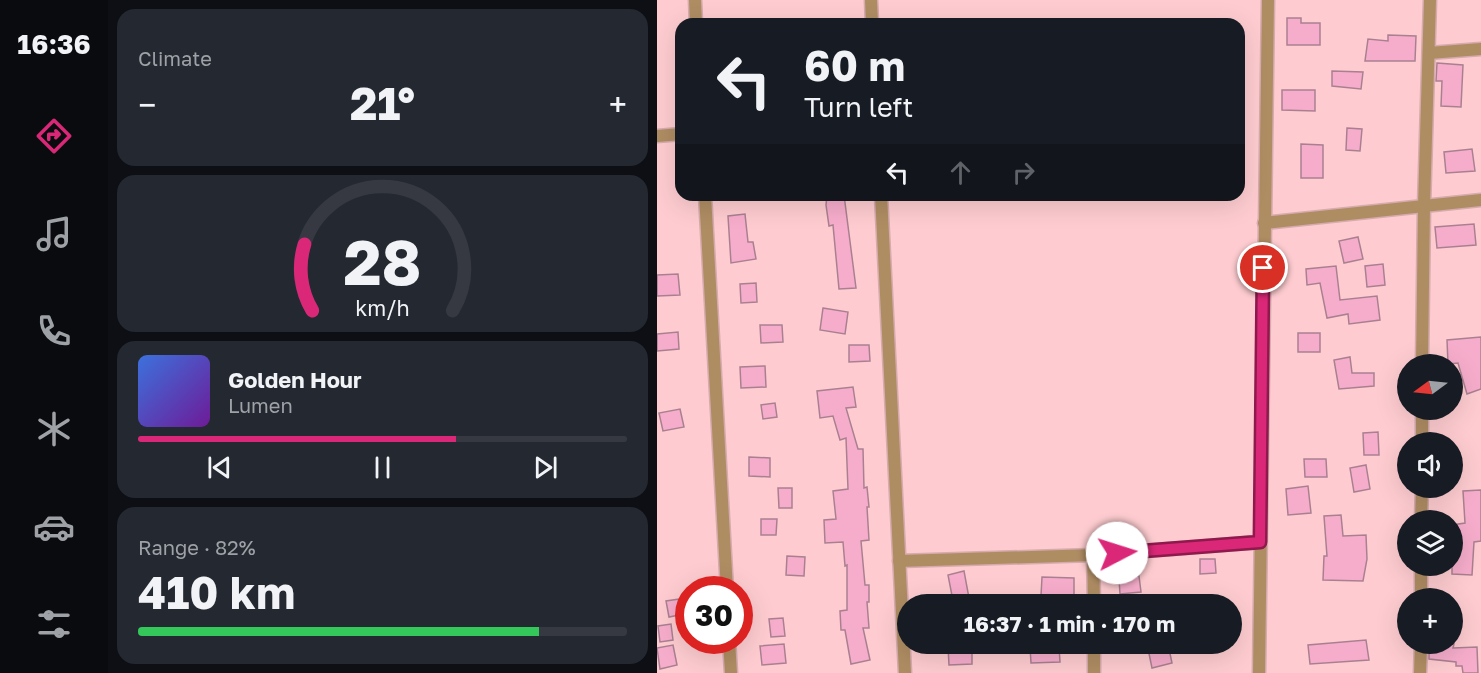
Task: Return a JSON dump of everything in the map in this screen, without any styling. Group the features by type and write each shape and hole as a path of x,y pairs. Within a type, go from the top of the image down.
{"street":[{"path":"695,0 696,18"},
{"path":"871,0 872,18"},
{"path":"1259,673 1267,0"},
{"path":"1422,354 1423,206 1430,0"},
{"path":"1429,53 1481,49"},
{"path":"657,136 675,134"},
{"path":"1264,223 1481,200"},
{"path":"705,201 726,576"},
{"path":"881,201 905,673"},
{"path":"899,561 1093,555 1260,542"},
{"path":"1093,555 1093,594"},
{"path":"730,654 731,673"},
{"path":"1094,654 1094,673"},
{"path":"1421,654 1421,673"}],"building":[{"path":"1287,18 1301,18 1301,23 1320,23 1320,45 1287,45"},
{"path":"1388,35 1416,36 1415,61 1365,61 1368,39 1388,41"},
{"path":"1437,63 1463,65 1461,107 1441,106 1442,81 1436,81"},
{"path":"1332,71 1363,72 1361,89 1332,86"},
{"path":"1282,90 1315,90 1315,111 1282,110"},
{"path":"1347,128 1362,129 1360,151 1346,150"},
{"path":"1301,144 1323,145 1323,178 1301,178"},
{"path":"1472,149 1475,171 1446,173 1444,152"},
{"path":"826,201 845,201 856,288 839,289 833,225 829,226"},
{"path":"745,214 748,242 753,242 756,259 731,263 728,216"},
{"path":"1474,224 1476,245 1437,248 1435,227"},
{"path":"1358,237 1363,259 1344,263 1339,241"},
{"path":"1383,264 1385,285 1367,287 1365,266"},
{"path":"1336,266 1340,300 1377,296 1380,320 1349,324 1348,314 1327,318 1320,283 1307,285 1306,269"},
{"path":"678,274 680,295 657,296 657,275"},
{"path":"756,283 757,302 741,303 740,284"},
{"path":"823,308 848,312 845,334 820,330"},
{"path":"760,325 782,325 783,342 761,343"},
{"path":"678,332 679,349 657,351 657,334"},
{"path":"1298,333 1320,333 1320,352 1298,352"},
{"path":"1481,337 1481,389 1467,394 1463,380 1463,354 1448,354 1447,340"},
{"path":"849,345 869,345 870,361 849,362"},
{"path":"1350,357 1352,373 1374,373 1374,386 1339,389 1334,360"},
{"path":"765,366 766,387 741,388 740,367"},
{"path":"853,387 856,407 846,408 858,449 863,449 864,488 867,487 869,507 867,507 869,540 861,541 865,585 869,585 869,602 867,602 869,628 863,628 870,660 851,664 845,630 841,630 840,611 847,610 847,565 845,566 843,542 825,543 824,520 836,519 833,491 848,489 846,438 840,440 833,416 820,418 817,391"},
{"path":"775,403 777,417 763,419 761,405"},
{"path":"680,409 684,427 663,431 659,413"},
{"path":"1378,432 1379,455 1364,455 1363,433"},
{"path":"749,457 770,458 770,477 749,476"},
{"path":"1304,459 1326,459 1327,477 1305,477"},
{"path":"1366,465 1370,489 1354,492 1350,468"},
{"path":"1308,486 1311,513 1288,515 1286,489"},
{"path":"778,488 792,488 792,508 779,508"},
{"path":"1481,490 1481,541 1474,542 1472,575 1463,575 1463,523 1465,523 1463,491"},
{"path":"1341,515 1343,536 1366,535 1367,559 1363,581 1323,580 1324,556 1327,556 1324,516"},
{"path":"761,519 777,519 776,535 761,535"},
{"path":"787,556 805,557 804,576 786,575"},
{"path":"1200,559 1215,559 1216,573 1200,574"},
{"path":"964,571 968,594 952,594 948,575"},
{"path":"1139,576 1141,592 1120,594 1119,579"},
{"path":"1042,577 1074,578 1074,594 1041,594"},
{"path":"675,600 675,616 669,617 666,601"},
{"path":"783,618 785,636 771,637 769,619"},
{"path":"671,624 673,640 660,642 658,626"},
{"path":"1366,640 1369,660 1310,664 1308,645"},
{"path":"784,644 786,663 762,665 760,646"},
{"path":"673,645 677,665 660,669 657,648"},
{"path":"1477,647 1478,673 1463,673 1462,666 1456,666 1456,662 1429,659 1429,654 1463,654 1463,648"},
{"path":"948,654 972,654 972,664 949,665"},
{"path":"1030,654 1060,654 1060,662 1031,663"},
{"path":"1149,654 1170,654 1172,663 1152,668"}],"route":[{"path":"1117,553 1260,542 1263,268"}]}
